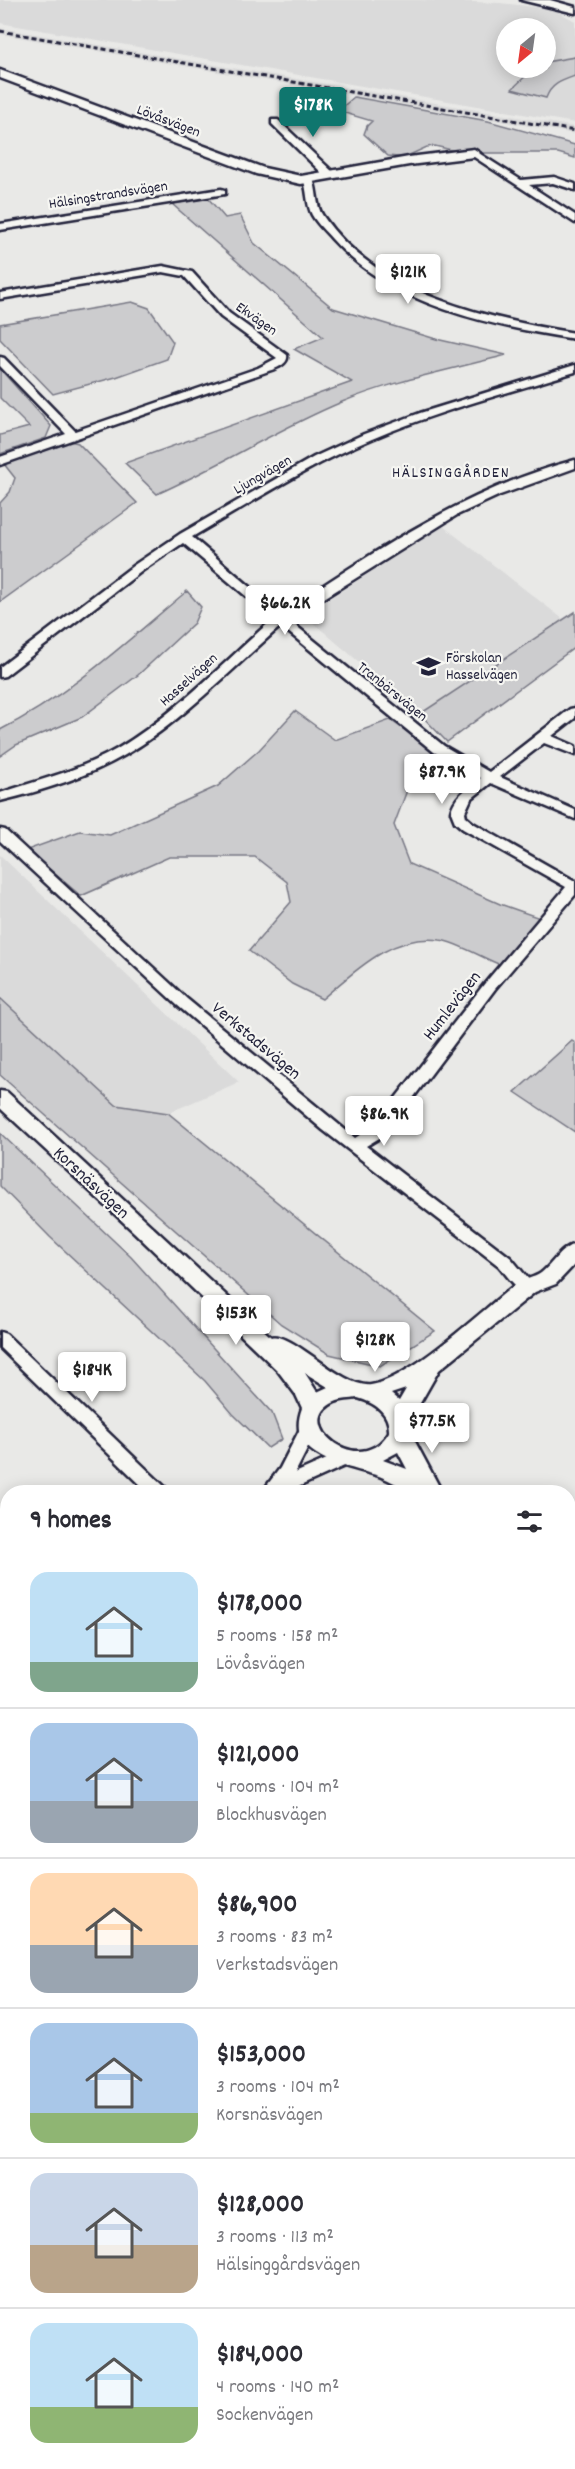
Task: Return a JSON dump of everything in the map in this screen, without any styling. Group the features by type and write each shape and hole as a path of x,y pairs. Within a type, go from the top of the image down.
{"street":[{"path":"525,0 547,2 575,10"},
{"name":"Lövåsvägen","path":"0,74 287,179 308,179 479,153 518,183 575,220"},
{"path":"275,122 330,175"},
{"path":"308,179 313,192 313,205 319,218 346,246 388,278 426,298 467,312 516,325 575,336"},
{"path":"518,183 554,180 575,187"},
{"name":"Hälsingstrandsvägen","path":"0,227 221,192"},
{"name":"Ekvägen","path":"0,296 163,268 176,270 188,274 225,315 283,357 278,363 262,370 0,461"},
{"path":"0,360 72,435"},
{"name":"Ljungvägen","path":"0,673 138,568 184,537 318,459 368,436 424,415 575,368"},
{"name":"Hasselvägen","path":"0,797 76,774 137,742 164,722 281,620 382,554 453,512 496,492 575,464"},
{"name":"Tranbärsvägen","path":"184,537 411,728 440,749 489,777 575,815"},
{"path":"575,712 489,777 460,802 456,813 458,818 468,826 575,886"},
{"path":"542,737 575,751"},
{"name":"Verkstadsvägen","path":"0,833 182,1002 329,1126 505,1262 528,1287"},
{"name":"Humlevägen","path":"356,1145 380,1130 490,986 575,886"},
{"name":"Korsnäsvägen","path":"0,1097 184,1267 285,1366 308,1393 310,1419"},
{"path":"528,1287 537,1271 575,1233"},
{"path":"277,1485 287,1472 310,1419 329,1395 361,1392 401,1382 431,1364 528,1287 548,1279 575,1251"},
{"name":"Korsnäsvägen","path":"184,1267 298,1360 361,1392"},
{"path":"0,1338 152,1485"},
{"path":"287,1485 349,1458 369,1457 391,1446 431,1364"},
{"path":"361,1392 387,1400 427,1485"},
{"path":"310,1419 316,1443 322,1449 395,1473 417,1485"}],"shaded area":[{"path":"0,0 420,0 500,3 553,9 575,21 575,123 0,23"},
{"path":"0,28 575,127 575,134 0,34"},
{"path":"575,57 575,76 554,86 546,98 512,89 524,78 556,78 556,60"},
{"path":"354,97 488,121 575,145 575,158 558,153 464,153 435,146 427,147 405,157 388,156 364,134 372,121 338,111"},
{"path":"208,198 225,218 240,215 254,243 333,308 436,339 506,355 403,381 362,394 295,423 157,494 125,463 352,382 294,349 323,337 172,204"},
{"path":"132,302 149,308 173,342 167,359 116,377 53,394 0,339 0,324"},
{"path":"0,369 51,426 46,438 0,454 0,435 29,427 0,398"},
{"path":"70,441 78,443 137,503 0,602 0,503 10,492 15,478 4,464"},
{"name":"Förskolan Hasselvägen","path":"443,526 563,619 420,714 304,615"},
{"path":"187,591 201,607 194,623 138,675 82,717 16,745 0,756 0,730 26,716 74,684"},
{"path":"575,612 575,647 447,742 420,714"},
{"path":"295,711 335,740 390,720 444,757 415,769 394,825 409,864 500,904 540,918 501,965 447,941 423,939 406,942 361,966 322,999 292,984 249,951 291,902 287,882 255,857 169,857 81,896 27,850 80,831 110,835 218,786 259,750"},
{"path":"0,855 239,1082 168,1113 116,1105 0,998"},
{"path":"0,998 116,1105 168,1113 435,1331 380,1366 329,1354 281,1324 0,1075"},
{"path":"572,1041 575,1043 575,1132 515,1092"},
{"path":"0,1133 131,1257 272,1413 282,1439 268,1448 233,1414 205,1381 50,1237 0,1186"}],"railway":[{"path":"0,31 575,131"}],"place":[{"name":"Förskolan Hasselvägen","path":"428,666"}],"district":[{"name":"HÄLSINGGÅRDEN","path":"451,471"}]}
